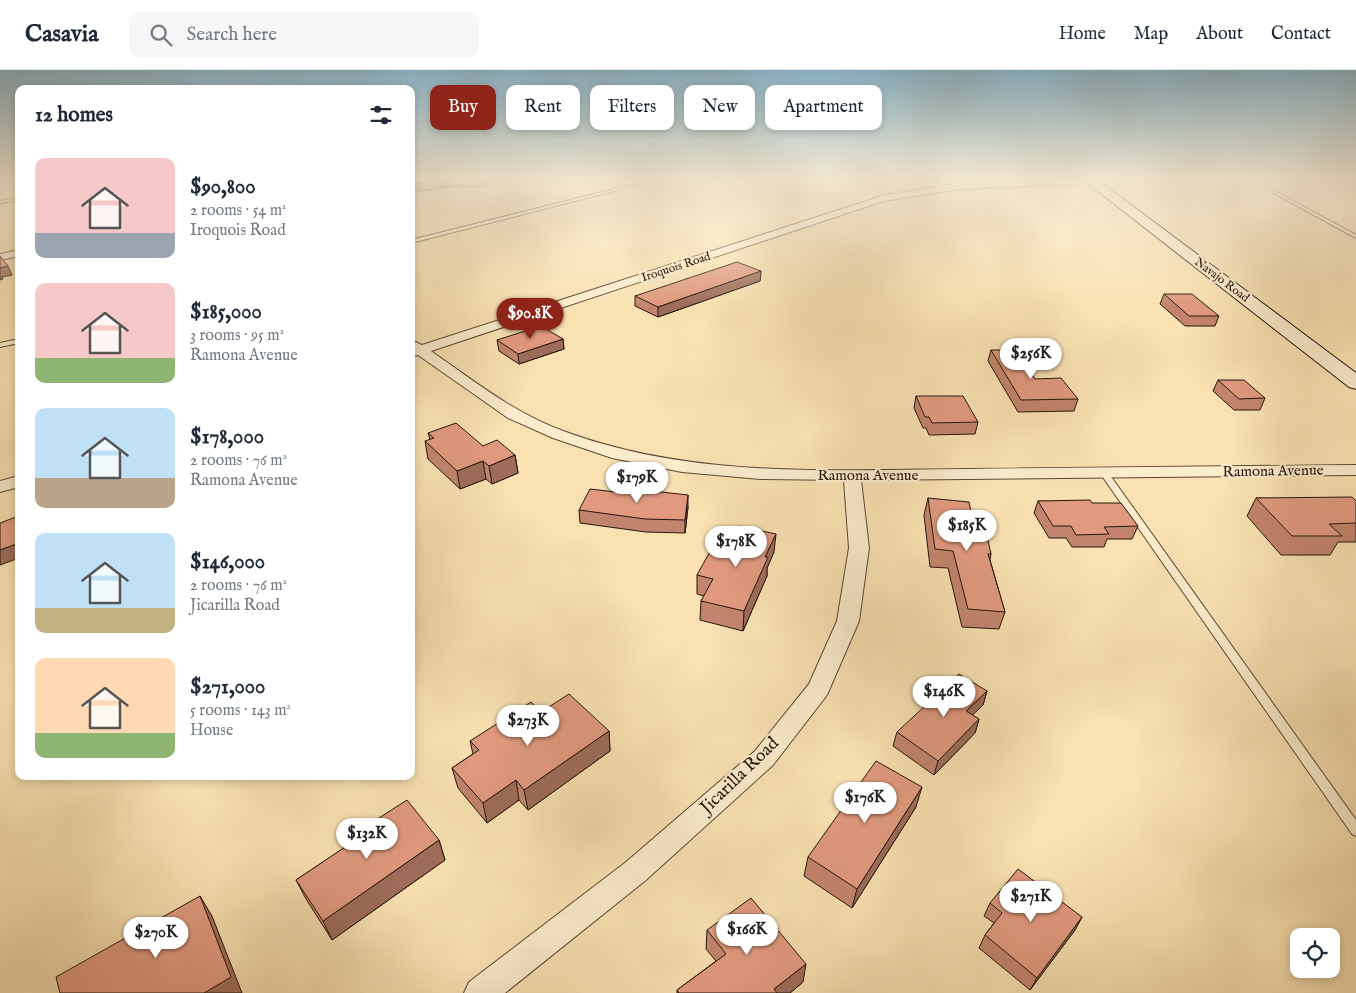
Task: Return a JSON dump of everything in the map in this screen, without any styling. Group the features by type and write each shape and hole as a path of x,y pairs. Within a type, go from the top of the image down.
{"main road":[{"name":"Navajo Road","path":"1143,221 1356,383"}],"street":[{"name":"Iroquois Road","path":"415,349 813,221"},
{"path":"0,257 15,254"},
{"name":"Ramona Avenue","path":"415,350 513,415 559,435 618,454 682,467 760,474 852,475 1356,470"},
{"name":"Jicarilla Road","path":"480,993 636,871 764,758 819,689 848,621 859,548 852,475"},
{"path":"0,487 15,482"}],"lane":[{"path":"415,241 493,221"},
{"path":"1327,221 1356,237"},
{"path":"0,345 15,342"},
{"path":"1104,473 1356,830"}],"building":[{"path":"0,256 8,266 0,268"},
{"path":"737,262 761,271 658,307 635,296"},
{"path":"1164,294 1192,294 1219,316 1189,316"},
{"path":"541,326 563,339 518,354 497,340"},
{"path":"991,350 1016,350 1035,379 1061,378 1078,399 1021,400"},
{"path":"1218,380 1244,380 1265,398 1239,399"},
{"path":"916,396 963,396 978,422 932,423 929,417 925,417"},
{"path":"456,423 483,446 497,440 515,455 489,466 483,461 457,471 425,441 434,438 428,433"},
{"path":"626,488 688,495 685,520 645,519 579,510 590,489 624,493"},
{"path":"1352,497 1356,501 1356,523 1329,524 1342,536 1292,536 1256,498"},
{"path":"928,498 969,502 972,517 983,518 991,554 988,554 1005,612 968,609 953,551 935,549"},
{"path":"1090,500 1092,503 1121,503 1138,526 1104,527 1109,534 1076,535 1071,526 1053,526 1038,501"},
{"path":"15,517 15,544 0,550 0,523"},
{"path":"739,526 776,534 744,611 701,601 713,579 697,575 713,546 727,549"},
{"path":"959,674 987,691 966,711 979,719 938,761 897,732"},
{"path":"569,694 609,731 524,790 516,780 483,803 452,768 479,750 470,741 531,702 541,712"},
{"path":"876,761 922,787 857,889 808,857"},
{"path":"407,800 439,840 323,921 296,880 357,839 354,834"},
{"path":"1018,869 1082,917 1037,978 985,935 1002,913 990,903"},
{"path":"200,896 231,977 204,993 60,993 56,977"},
{"path":"751,898 806,964 774,989 777,993 679,993 677,990 726,954 707,930"}]}
